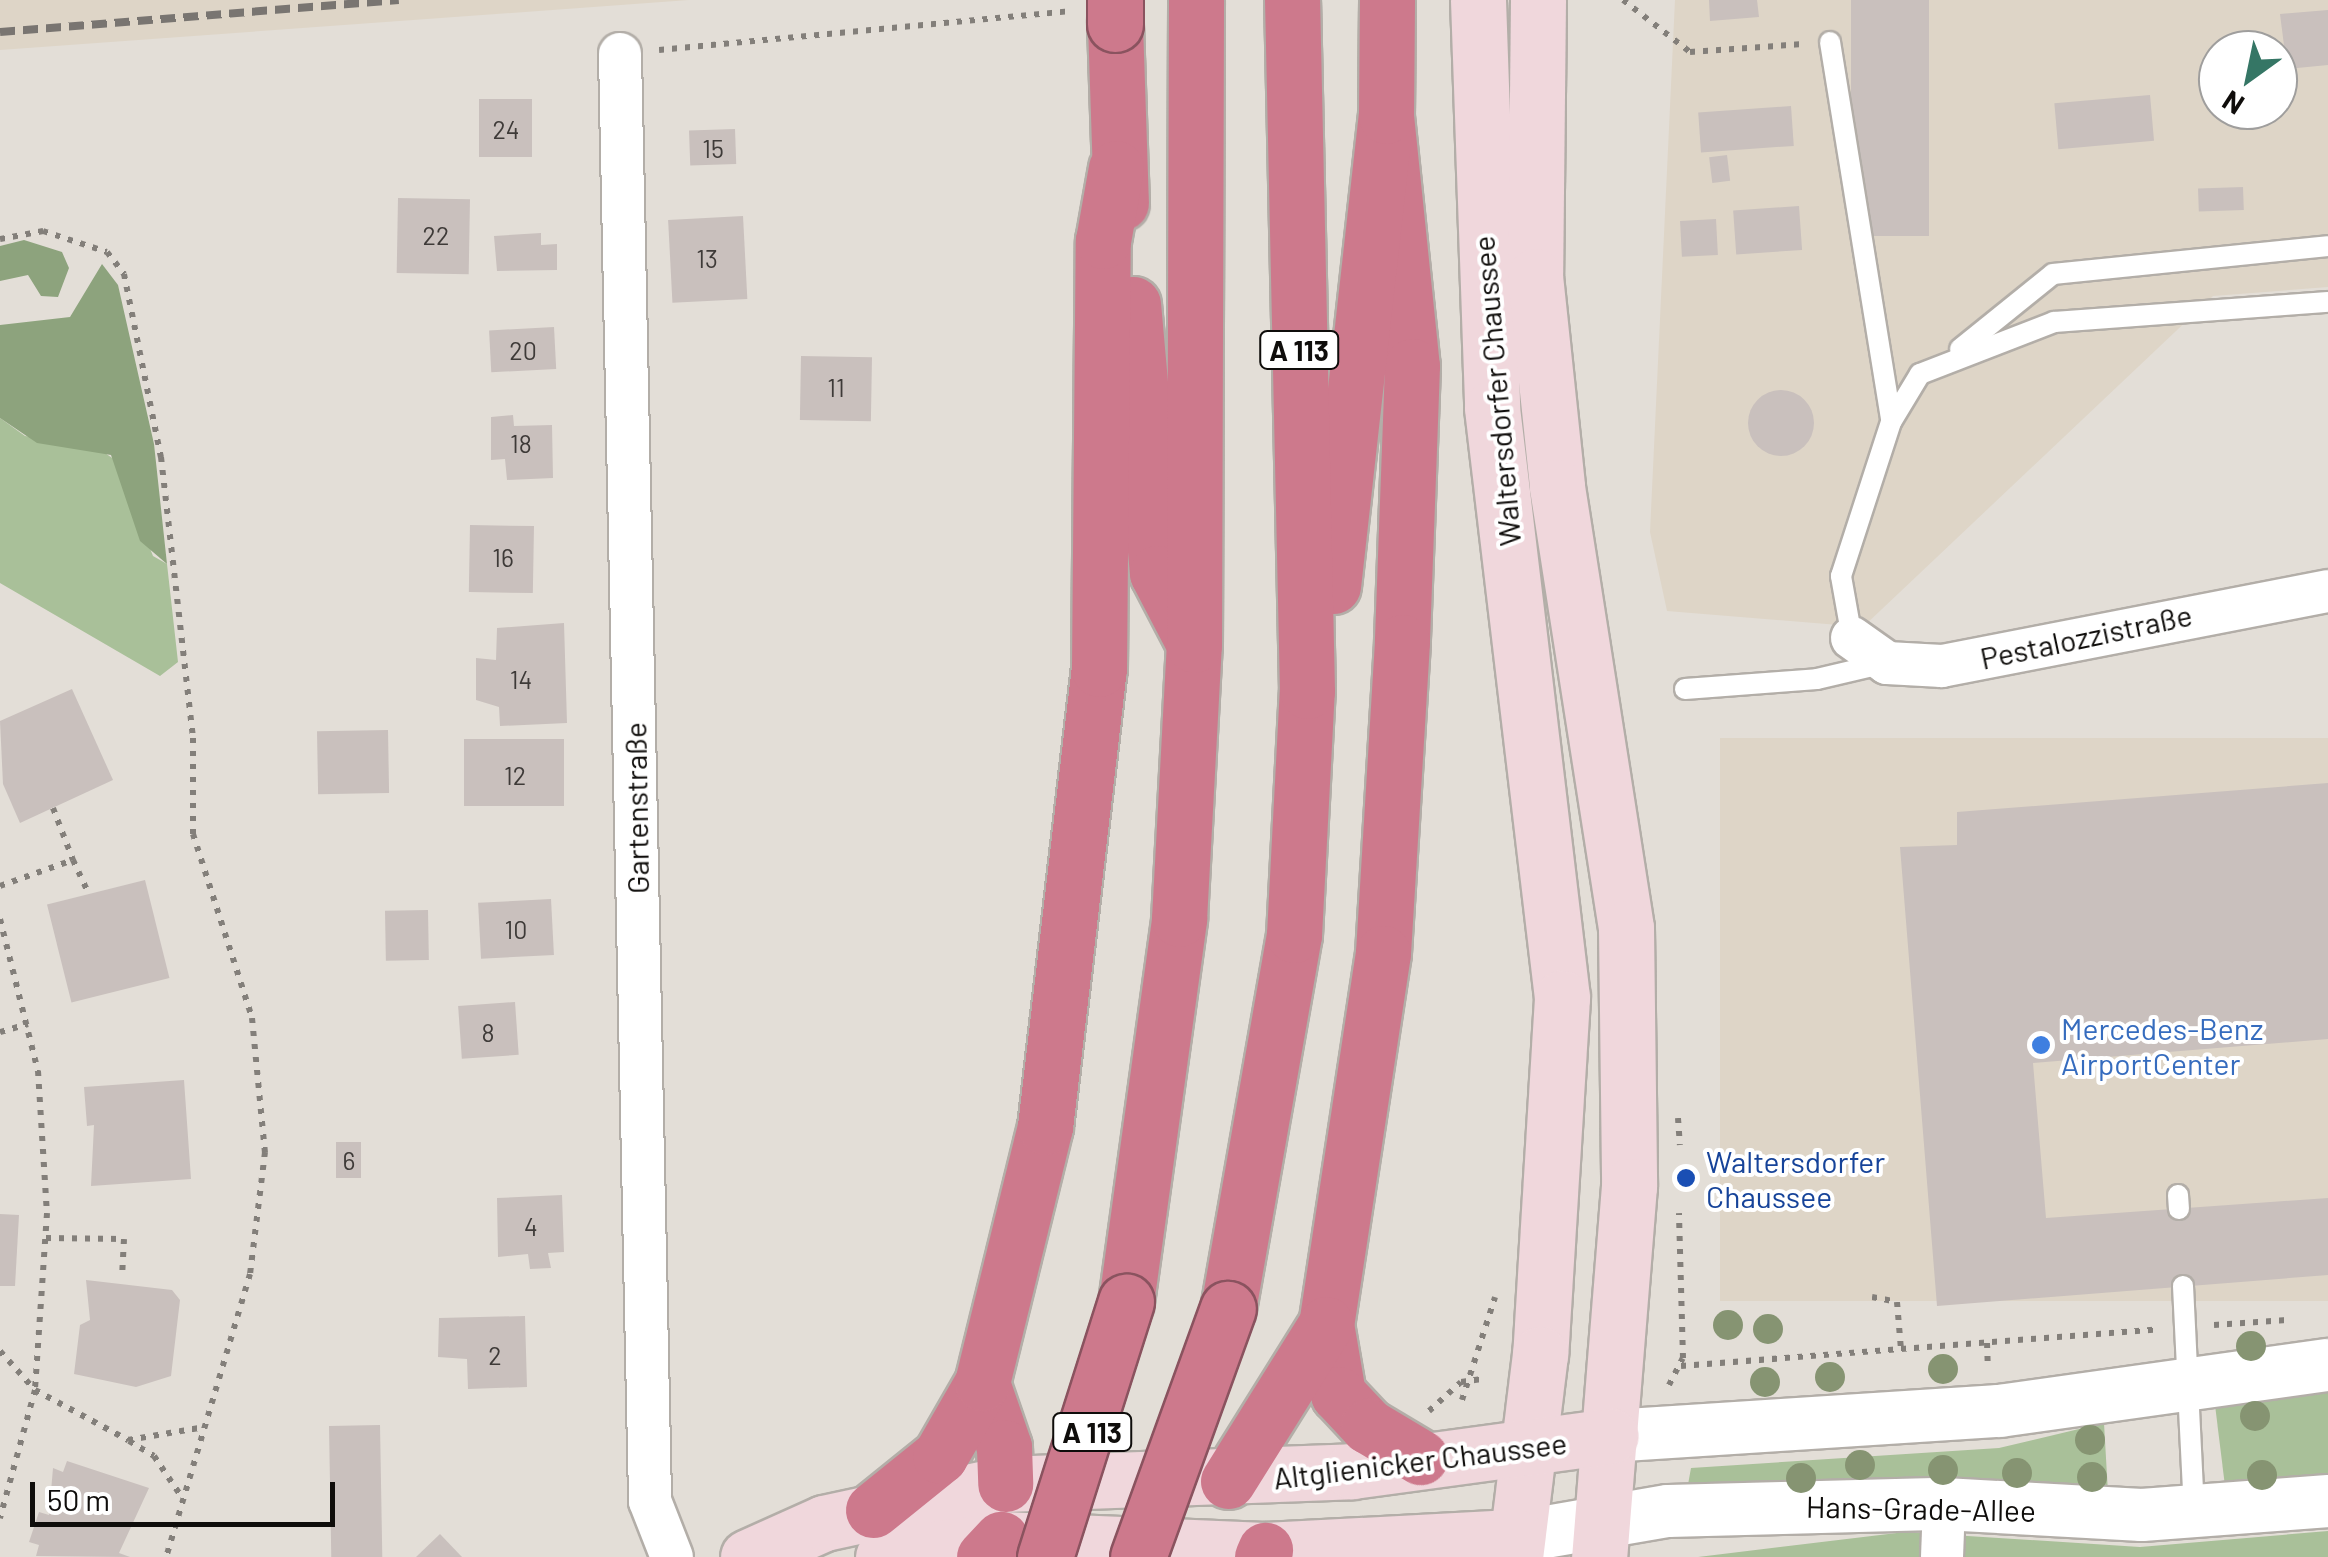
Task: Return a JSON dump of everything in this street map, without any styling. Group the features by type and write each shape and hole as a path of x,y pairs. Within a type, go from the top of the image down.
{"highway":[{"path":"1307,691 1330,608 1386,116 1387,1"},
{"name":"A 113","path":"1155,1554 1228,1308 1260,1162 1294,935 1307,691 1292,5"},
{"name":"A 113","path":"1017,1532 1121,1322 1146,1172 1179,919 1194,646 1196,9"},
{"path":"1106,11 1116,168 1157,573 1194,646"},
{"path":"1386,116 1412,366 1402,642 1383,952 1326,1324 1338,1394 1368,1426 1418,1437"},
{"path":"878,1534 940,1456 982,1383 1046,1127 1079,872 1099,668 1103,241 1116,168"},
{"path":"1228,1481 1326,1324"},
{"path":"982,1383 1004,1447 1017,1532"}],"main road":[{"name":"Waltersdorfer Chaussee","path":"1478,0 1492,408 1562,998 1540,1354 1524,1451 1516,1547"},
{"name":"Waltersdorfer Chaussee","path":"1538,0 1535,276 1626,928 1629,1186 1601,1537"},
{"name":"Altglienicker Chaussee","path":"1017,1532 1094,1481 1228,1481 1418,1437 1524,1451 1612,1436"},
{"path":"1094,1481 1155,1554 1228,1481"},
{"name":"Altglienicker Chaussee","path":"748,1557 763,1543 878,1534 1017,1532 1155,1554 1516,1547"}],"street":[{"name":"Gartenstraße","path":"620,54 650,1502 672,1557"},
{"name":"Pestalozzistraße","path":"1887,662 1942,666 2032,654 2184,614 2328,591"},
{"path":"1852,638 1887,662"},
{"path":"1612,1436 1980,1412 2190,1386 2319,1342"},
{"name":"Hans-Grade-Allee","path":"1516,1547 1944,1504 2194,1511 2328,1501"},
{"path":"1942,1557 1944,1504"}],"lane":[{"path":"1830,42 1891,422"},
{"path":"1852,638 1842,576 1891,422 1920,374 1951,356 2053,274 2328,246"},
{"path":"1951,356 2054,322 2328,302"},
{"path":"1685,689 1818,679 1887,662"},
{"path":"2183,1286 2194,1511"}],"path":[{"path":"1623,0 1690,52 1830,42"},
{"path":"620,54 1106,11"},
{"path":"0,240 44,231 107,252 124,274 161,457 193,738 193,834 252,1018 265,1152 250,1274 199,1428 166,1557"},
{"path":"53,808 89,894"},
{"path":"0,886 73,860"},
{"path":"0,919 28,1024 46,1238 35,1390 0,1518"},
{"path":"0,1032 28,1024"},
{"path":"46,1238 124,1239 122,1273"},
{"path":"1485,1297 1495,1297"},
{"path":"1872,1297 1897,1302 1901,1350"},
{"path":"1675,1366 2185,1327 2319,1342"},
{"path":"1987,1343 1989,1376"},
{"path":"0,1352 35,1390 128,1440 163,1466 182,1497"},
{"path":"1418,1437 1461,1382 1482,1379"},
{"path":"128,1440 199,1428"}],"shaded area":[{"path":"0,0 689,0 0,50"},
{"path":"1675,0 2328,0 2328,287 2213,296 1863,627 1667,611 1650,532"},
{"name":"Mercedes-Benz AirportCenter","path":"1720,738 2328,738 2328,1301 1720,1301"}],"green space":[{"path":"24,240 62,252 69,268 58,297 41,296 28,275 0,281 0,246"},
{"path":"102,264 118,285 154,444 167,564 140,541 111,455 37,443 0,418 0,325 70,317"},
{"path":"0,418 25,436 95,446 115,460 153,556 167,564 178,662 160,676 0,583"},
{"path":"2328,1390 2328,1479 2225,1486 2215,1405"},
{"path":"2104,1423 2108,1493 1687,1490 1691,1468 1999,1448"},
{"path":"2328,1531 2328,1557 1698,1557 1905,1532 2140,1547"}],"building":[{"path":"1709,0 1757,0 1759,17 1710,21"},
{"path":"1851,0 1929,0 1929,236 1851,236"},
{"path":"2328,10 2328,65 2298,68 2298,30 2282,30 2280,14"},
{"path":"2150,95 2154,141 2058,149 2054,103"},
{"path":"479,99 532,99 532,157 479,157"},
{"path":"1791,106 1794,146 1701,152 1698,112"},
{"path":"735,129 736,164 690,166 689,131"},
{"path":"1727,155 1730,181 1712,183 1709,157"},
{"path":"2243,187 2244,210 2199,212 2198,189"},
{"path":"398,198 470,199 469,274 397,273"},
{"path":"1799,206 1802,250 1736,254 1733,211"},
{"path":"743,216 747,299 672,303 668,220"},
{"path":"1716,219 1718,255 1682,257 1680,221"},
{"path":"541,233 541,245 557,244 557,270 497,271 494,236"},
{"path":"554,327 556,369 491,372 489,330"},
{"path":"801,356 872,357 871,421 800,420"},
{"path":"1781,390 1794,392 1804,400 1812,410 1812,436 1804,446 1794,454 1781,456 1768,454 1758,446 1750,436 1748,423 1750,410 1758,400 1768,392"},
{"path":"513,415 514,426 552,425 553,478 507,480 505,459 491,460 491,417"},
{"path":"470,525 534,526 533,593 469,592"},
{"path":"564,623 567,723 500,726 499,707 476,700 476,658 496,660 497,628"},
{"path":"72,689 113,780 20,823 3,784 0,721"},
{"path":"388,730 389,793 318,794 317,731"},
{"path":"464,739 564,739 564,806 464,806"},
{"path":"2328,783 2328,1039 2033,1063 2046,1218 2328,1198 2328,1275 1937,1306 1900,847 1957,845 1957,812"},
{"path":"145,880 169,978 71,1002 47,904"},
{"path":"551,899 554,955 481,959 478,903"},
{"path":"428,910 429,960 386,961 385,911"},
{"path":"515,1002 519,1055 462,1059 458,1006"},
{"path":"184,1080 191,1179 91,1186 94,1125 87,1126 84,1087"},
{"path":"336,1142 361,1142 361,1178 336,1178"},
{"path":"562,1195 564,1252 548,1253 551,1268 530,1269 528,1254 498,1257 497,1198"},
{"path":"0,1214 19,1215 15,1286 0,1286"},
{"path":"86,1280 172,1290 180,1300 171,1376 136,1387 74,1374 80,1325 90,1320"},
{"path":"525,1316 527,1387 468,1389 467,1359 438,1357 439,1318"},
{"path":"380,1425 382,1557 331,1557 329,1426"},
{"path":"67,1461 149,1488 119,1553 130,1557 36,1556 39,1545 29,1542 39,1512 49,1515 53,1468 63,1472"},
{"path":"440,1534 462,1557 416,1557"}],"railway":[{"path":"0,32 399,0"}],"place":[{"name":"Mercedes-Benz AirportCenter","path":"2041,1045"},
{"name":"Waltersdorfer Chaussee","path":"1686,1178"}]}
